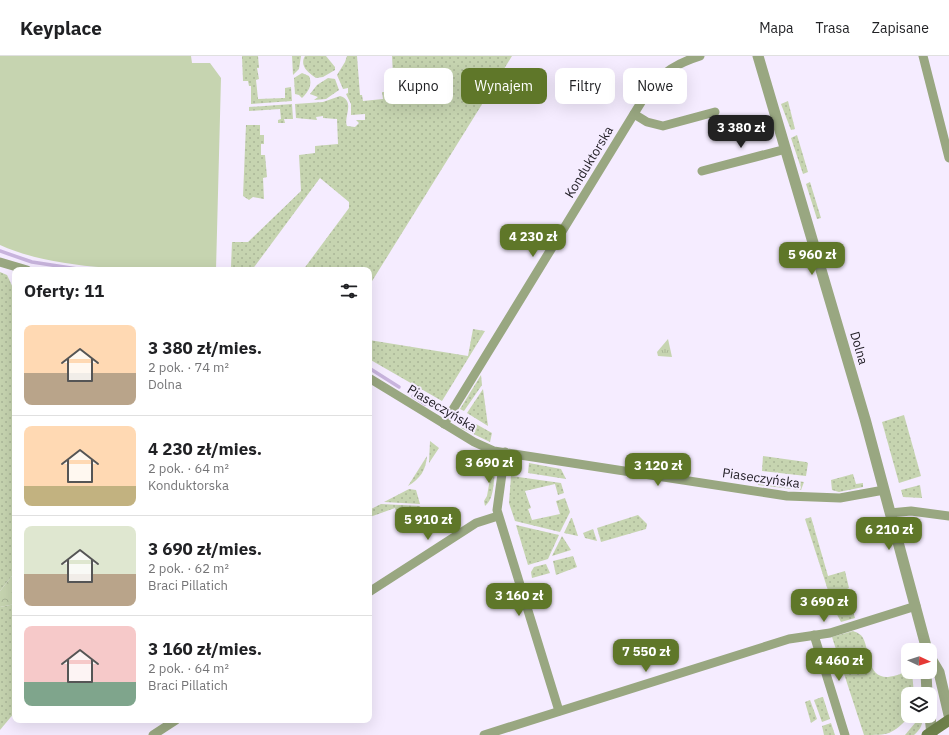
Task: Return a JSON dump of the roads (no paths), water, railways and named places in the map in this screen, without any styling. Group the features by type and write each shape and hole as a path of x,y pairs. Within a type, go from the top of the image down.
{"main road":[{"path":"930,734 949,720"}],"street":[{"name":"Konduktorska","path":"444,424 655,81 669,69 700,56"},
{"name":"Dolna","path":"758,56 818,254 916,606 924,643"},
{"path":"923,56 949,158"},
{"path":"634,114 647,122 664,126 716,112"},
{"path":"702,170 786,149"},
{"path":"0,262 17,267"},
{"name":"Piaseczyńska","path":"372,380 482,447 505,452 782,495 840,498 884,490"},
{"path":"505,452 497,505 498,516 560,711"},
{"path":"890,513 910,511 949,516"},
{"path":"372,590 476,522 498,516"},
{"path":"484,735 789,640 830,633 916,606"},
{"path":"814,636 845,735"},
{"path":"937,669 949,715"},
{"path":"153,735 171,723"},
{"path":"930,723 930,734"}],"waterway":[{"path":"0,251 32,262 64,267"},
{"path":"372,370 399,387"},
{"path":"413,396 425,404"}]}
